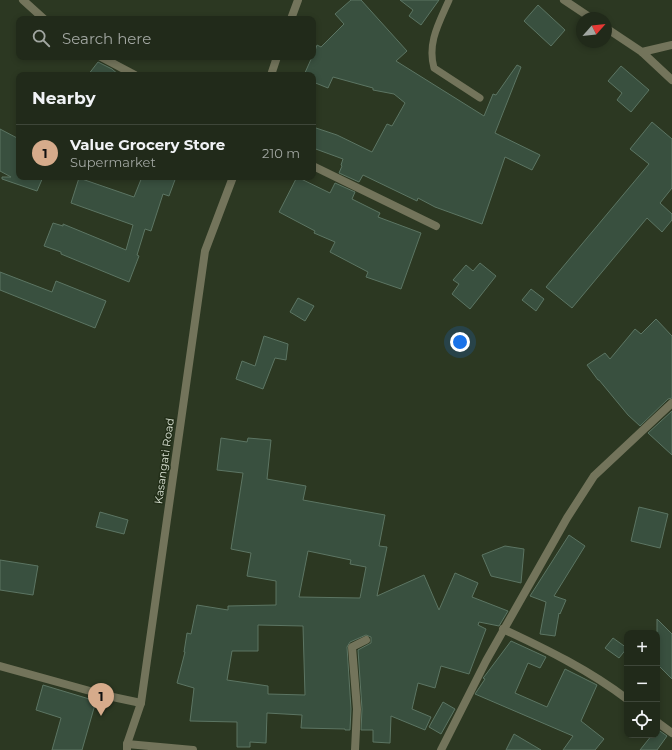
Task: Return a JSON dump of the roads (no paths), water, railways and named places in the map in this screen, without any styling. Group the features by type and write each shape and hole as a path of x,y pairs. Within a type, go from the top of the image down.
{"street":[{"path":"23,0 41,16"},
{"path":"292,16 298,0"},
{"path":"564,0 582,12"},
{"path":"612,32 642,52 672,80"},
{"path":"642,52 672,45"},
{"path":"107,60 129,72"},
{"path":"272,72 277,60"},
{"path":"316,167 436,226"},
{"name":"Kasangati Road","path":"127,747 140,703 205,251 232,180"},
{"path":"442,750 503,629 567,518 594,476 672,402"},
{"path":"503,629 542,647 608,685 624,697"},
{"path":"355,750 357,709 352,647 366,640"},
{"path":"0,666 108,696 140,703"},
{"path":"660,724 672,733"},
{"path":"127,747 193,750"}],"lane":[{"path":"449,0 433,37 431,57 434,68 480,98"}],"place":[{"name":"Value Grocery Store","path":"101,716"}]}
